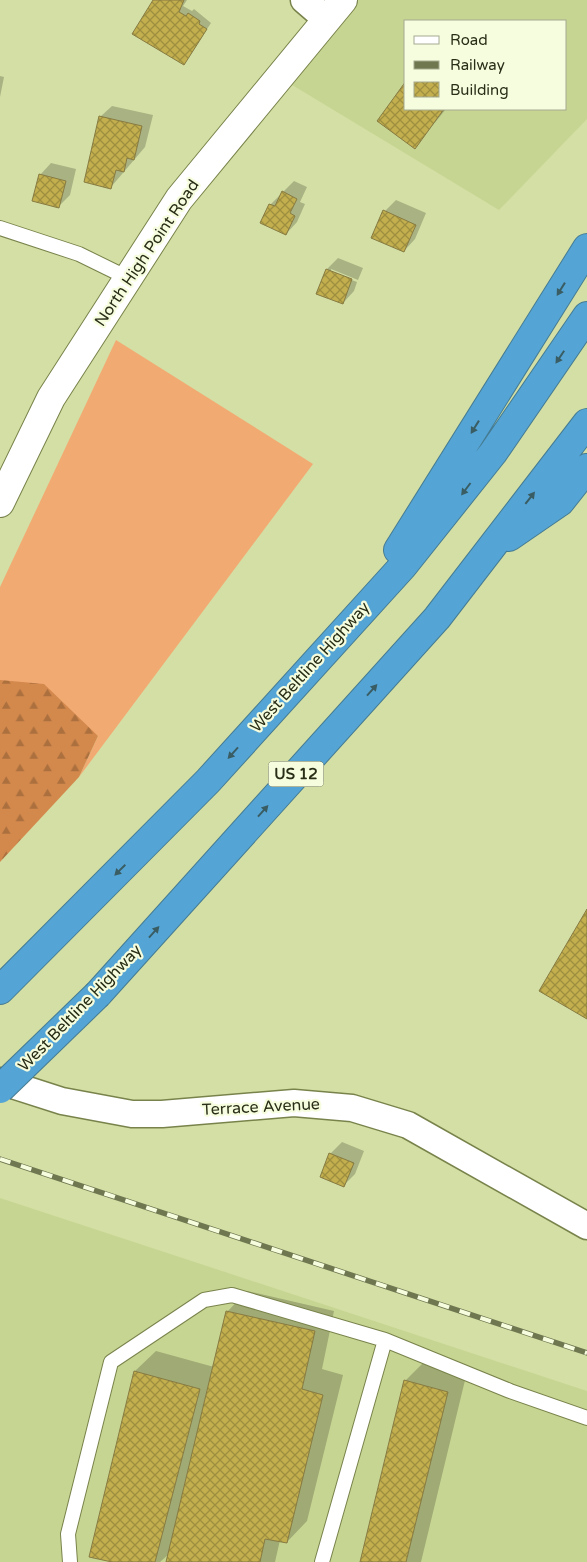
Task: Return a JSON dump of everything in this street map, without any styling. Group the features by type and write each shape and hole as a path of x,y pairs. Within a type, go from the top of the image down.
{"highway":[{"path":"359,612 587,248"},
{"name":"West Beltline Highway","path":"0,990 208,781 359,612 397,573 460,496 537,391 587,316"},
{"name":"West Beltline Highway","path":"0,1089 98,994 437,618 587,424"},
{"path":"489,550 560,502 587,468"}],"street":[{"path":"304,0 334,10"},
{"name":"North High Point Road","path":"0,503 51,398 179,199 334,10"},
{"name":"Terrace Avenue","path":"0,1081 62,1100 132,1114 162,1114 294,1103 352,1108 408,1125 587,1226"}],"lane":[{"path":"0,228 79,254 128,278"},
{"path":"70,1562 68,1534 111,1362 204,1300 232,1295 385,1340 510,1391 587,1418"},
{"path":"322,1562 385,1340"}],"shaded area":[{"path":"343,0 587,0 587,119 499,210 279,77"},
{"path":"116,340 313,464 79,777 98,736 0,680 0,587"},
{"path":"0,1198 587,1391 587,1562 0,1562"}],"green space":[{"path":"0,680 44,684 98,736 79,777 0,862"}],"building":[{"path":"153,0 184,0 179,12 186,16 188,13 200,21 199,24 207,29 184,65 132,34"},
{"path":"404,84 404,110 443,110 415,149 377,121"},
{"path":"99,116 142,126 134,160 127,158 124,172 116,170 111,189 84,182"},
{"path":"39,174 66,181 59,208 32,201"},
{"path":"282,191 297,199 290,213 295,216 286,235 260,223 269,204 275,206"},
{"path":"383,210 416,225 404,252 371,238"},
{"path":"326,269 352,279 343,304 316,294"},
{"path":"587,909 587,1019 539,991"},
{"path":"329,1153 354,1163 344,1187 320,1177"},
{"path":"226,1311 315,1331 302,1389 323,1395 287,1543 265,1539 260,1562 166,1562"},
{"path":"134,1371 200,1389 155,1562 112,1562 89,1557"},
{"path":"404,1380 448,1392 406,1562 360,1562"}],"railway":[{"path":"0,1159 587,1353"}]}
